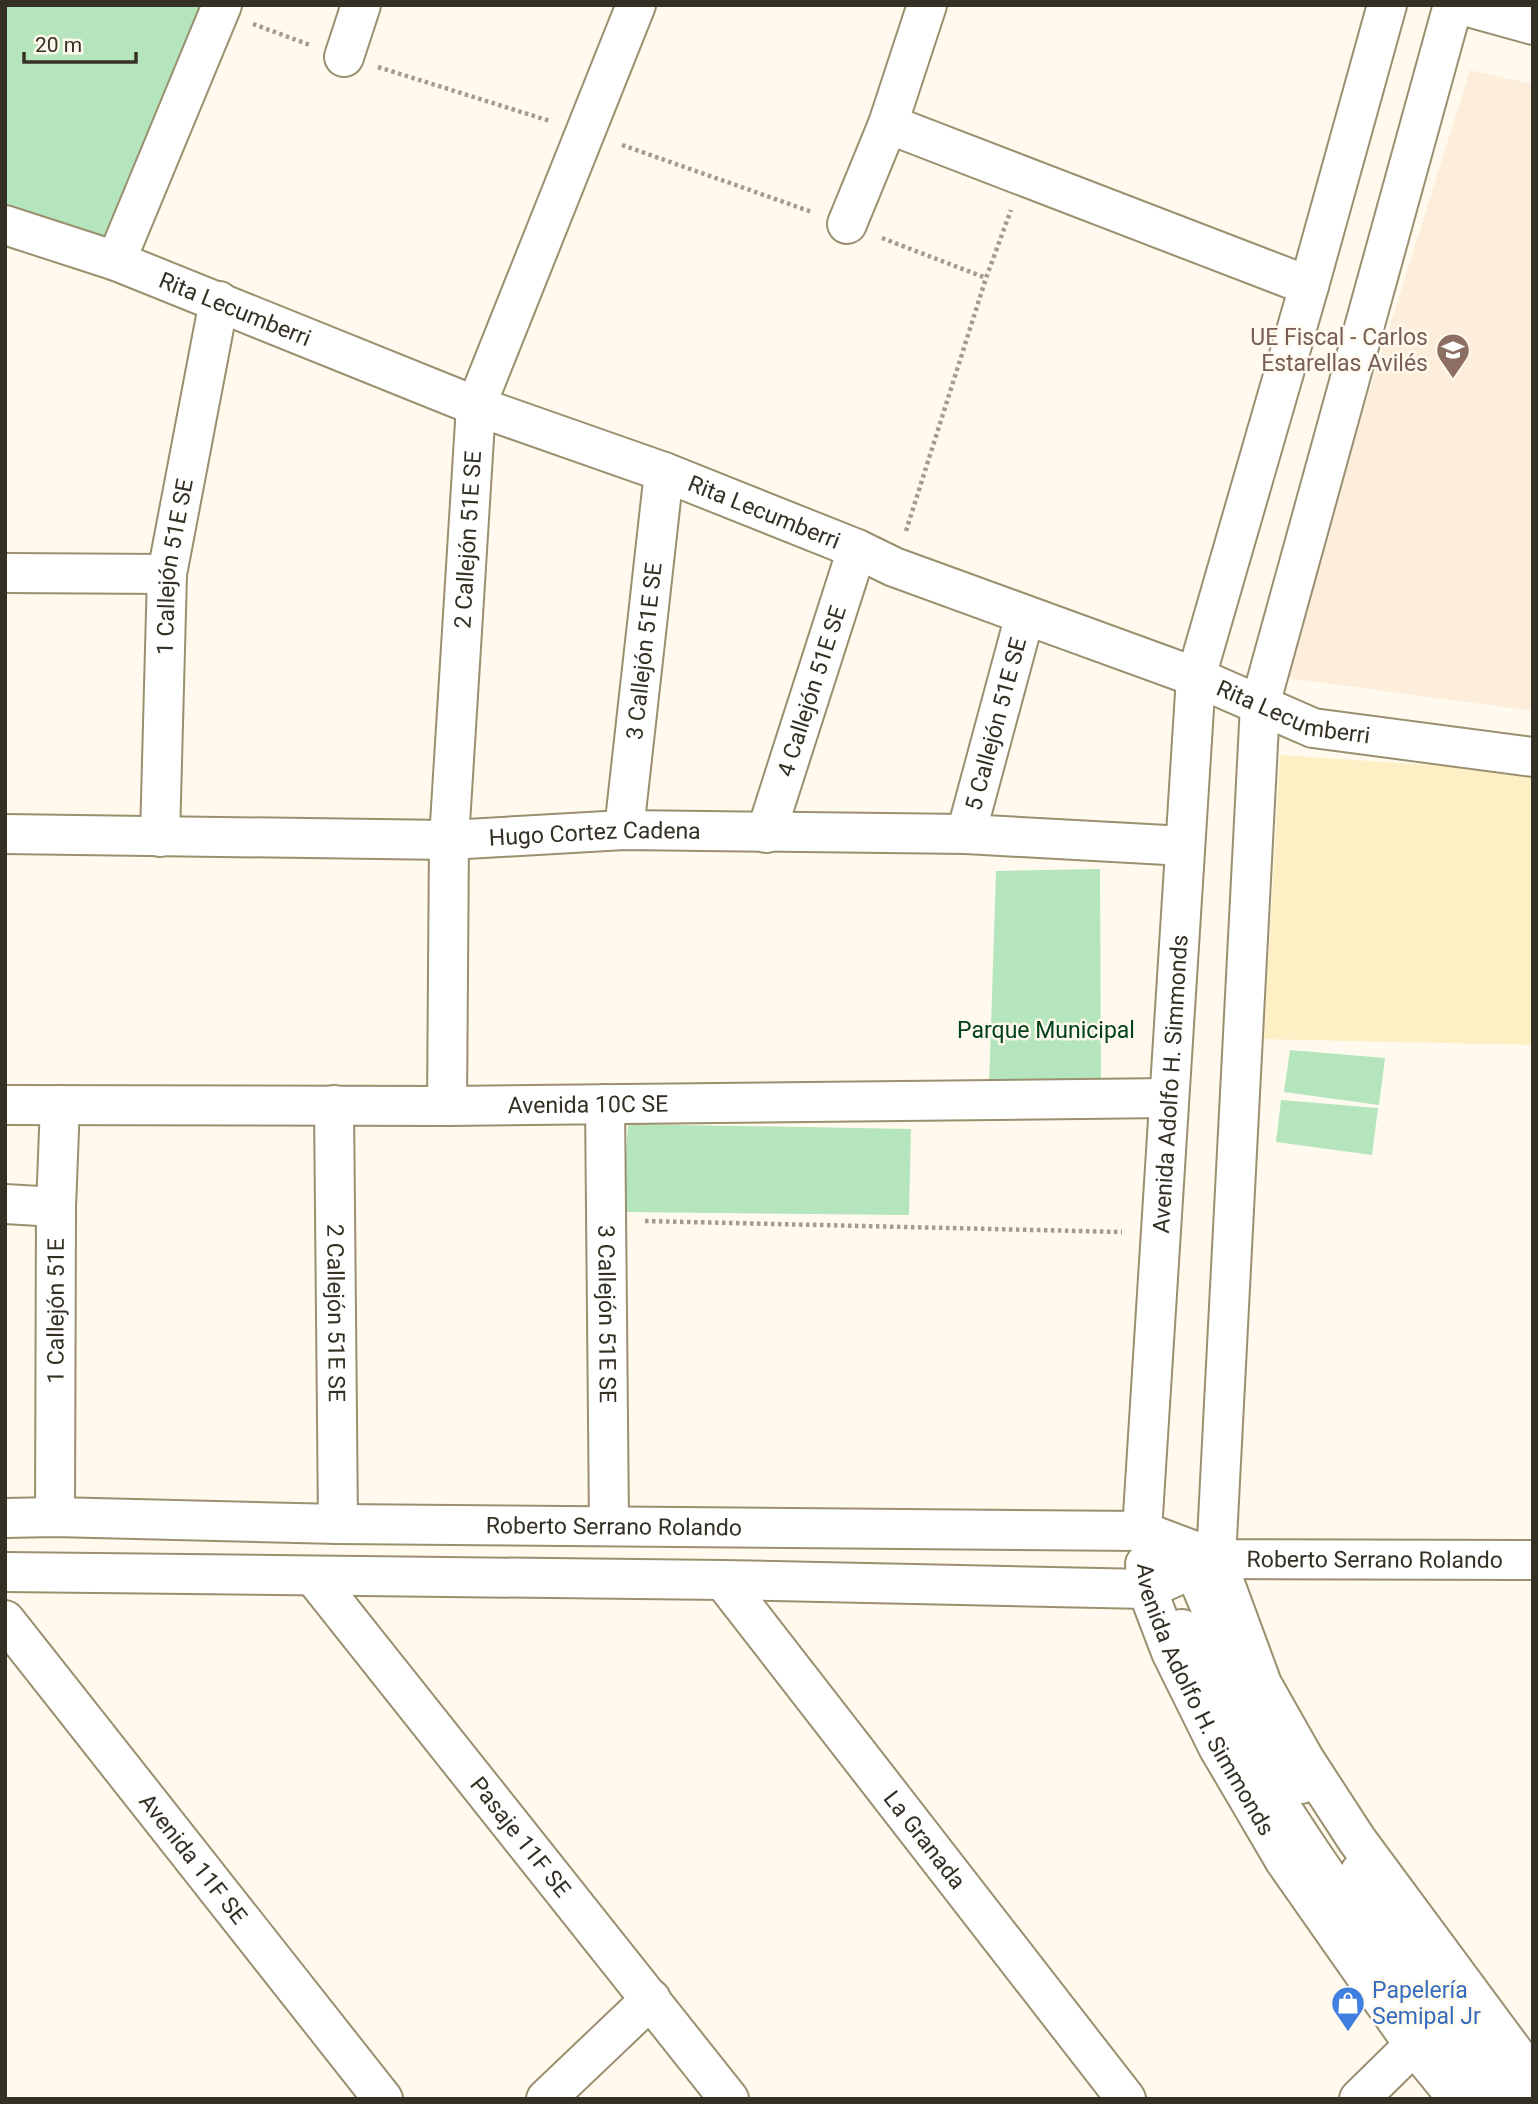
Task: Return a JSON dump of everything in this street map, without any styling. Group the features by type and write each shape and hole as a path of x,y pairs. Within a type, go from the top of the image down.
{"street":[{"path":"344,57 361,5"},
{"name":"2 Callejón 51E SE","path":"447,1106 449,840 476,405 636,5"},
{"path":"847,224 888,124 927,5"},
{"name":"Avenida Adolfo H. Simmonds","path":"1387,5 1196,677 1161,1233 1165,1563 1171,1652 1218,1747 1285,1861 1414,2045 1458,2099"},
{"name":"Avenida Adolfo H. Simmonds","path":"1453,5 1260,705 1165,1563 1188,1645 1238,1742 1401,1986 1493,2099"},
{"path":"1461,5 1533,24"},
{"path":"116,261 220,9"},
{"path":"888,124 1309,286"},
{"name":"Rita Lecumberri","path":"5,225 116,261 476,405 664,472 857,549 894,567 1196,677 1313,728 1533,757"},
{"name":"1 Callejón 51E SE","path":"160,837 167,574 219,301"},
{"name":"3 Callejón 51E SE","path":"624,830 664,472"},
{"name":"4 Callejón 51E SE","path":"766,833 857,549"},
{"path":"5,573 167,574"},
{"name":"5 Callejón 51E SE","path":"966,834 1026,615"},
{"name":"Hugo Cortez Cadena","path":"5,834 449,840 624,830 966,834 1185,846"},
{"name":"Avenida 10C SE","path":"5,1105 447,1106 1169,1098"},
{"name":"3 Callejón 51E SE","path":"605,1104 609,1525"},
{"name":"1 Callejón 51E","path":"55,1517 60,1105"},
{"name":"2 Callejón 51E SE","path":"334,1105 338,1524"},
{"path":"5,1204 57,1207"},
{"name":"Roberto Serrano Rolando","path":"5,1518 338,1524 609,1525 1165,1563"},
{"name":"Roberto Serrano Rolando","path":"5,1534 1165,1563"},
{"name":"Roberto Serrano Rolando","path":"5,1560 1165,1563 1533,1560"},
{"name":"Avenida Adolfo H. Simmonds","path":"1165,1563 1262,1684 1305,1760 1357,1840 1533,2078"},
{"name":"Avenida Adolfo H. Simmonds","path":"1165,1563 1233,1662 1271,1739 1425,1969 1527,2099"},
{"name":"Roberto Serrano Rolando","path":"5,1572 723,1580 1165,1563"},
{"name":"Pasaje 11F SE","path":"314,1577 729,2099"},
{"name":"La Granada","path":"723,1580 1126,2099"},
{"name":"Avenida 11F SE","path":"5,1620 383,2099"},
{"path":"546,2099 652,1999"},
{"path":"1359,2099 1414,2045"}],"path":[{"path":"220,9 344,57 585,132 847,224 986,278"},
{"path":"894,567 986,278 1024,176"},
{"path":"605,1220 1161,1233"}],"shaded area":[{"name":"UE Fiscal - Carlos Estarellas Avilés","path":"1470,70 1533,84 1533,711 1280,677"},
{"path":"1280,755 1533,772 1533,1045 1264,1039"}],"green space":[{"path":"5,5 211,5 112,245 5,206"},
{"name":"Parque Municipal","path":"1100,869 1101,1085 989,1087 996,871"},
{"path":"1290,1050 1385,1058 1379,1105 1284,1092"},
{"path":"1281,1100 1378,1108 1372,1155 1276,1142"},
{"path":"628,1124 911,1129 909,1215 622,1212"}],"place":[{"name":"UE Fiscal - Carlos Estarellas Avilés","path":"1453,380"},
{"name":"Papelería Semipal Jr","path":"1348,2033"}]}
